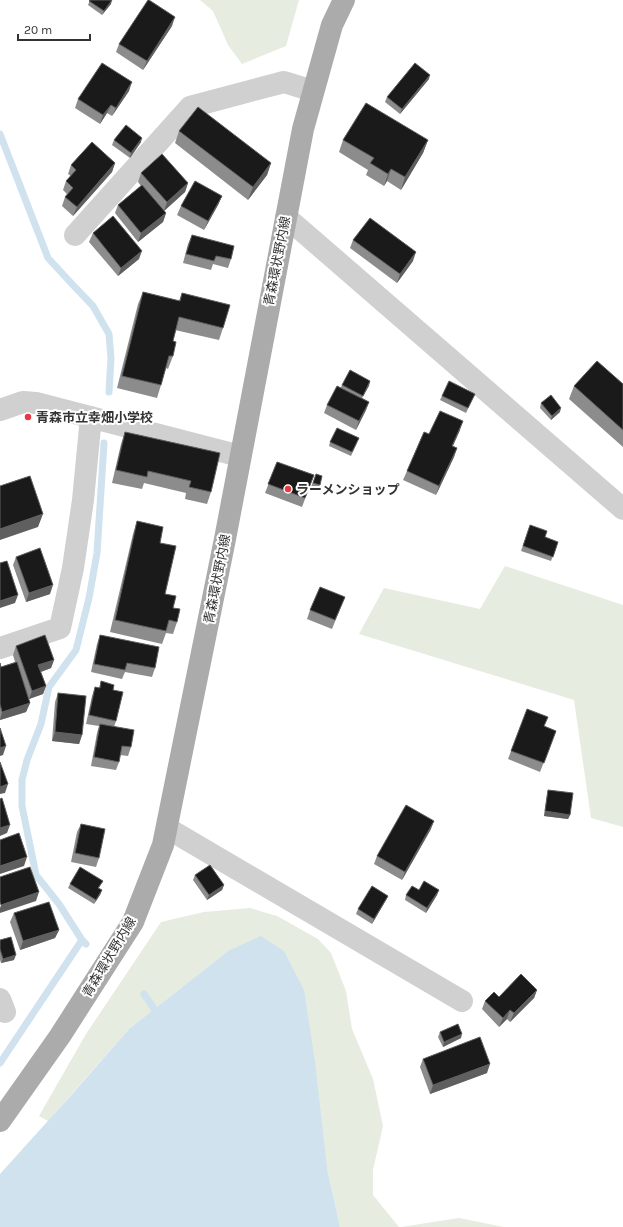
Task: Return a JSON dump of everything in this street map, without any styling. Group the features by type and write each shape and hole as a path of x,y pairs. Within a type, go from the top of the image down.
{"main road":[{"name":"青森環状野内線","path":"0,1122 60,1036 132,922 163,845 222,555 303,129 332,25 344,0"}],"street":[{"path":"75,236 190,107 284,82 313,91"},
{"path":"286,217 623,509"},
{"path":"0,410 22,402 36,404 240,456"},
{"path":"0,648 60,628 73,568 83,500 91,418"},
{"path":"166,828 462,1002"}],"shaded area":[{"path":"200,0 299,0 286,46 242,64 228,45 213,11"},
{"path":"505,566 623,605 623,827 591,818 574,700 359,634 384,588 480,609"},
{"path":"250,908 277,916 318,939 331,953 346,991 352,1029 373,1079 383,1126 373,1170 373,1195 399,1227 340,1227 327,1168 228,951 129,1029 48,1121 39,1116 86,1034 161,922 204,912"},
{"path":"459,1218 504,1227 401,1227"}],"water":[{"path":"261,936 284,951 304,990 315,1062 327,1168 340,1227 0,1227 0,1174 129,1029 228,951"}],"building":[{"path":"112,0 104,11 89,1"},
{"path":"148,0 175,17 147,61 119,44"},
{"path":"102,63 132,82 116,108 111,105 103,115 78,99"},
{"path":"415,63 430,75 402,109 387,97"},
{"path":"366,103 428,140 405,177 391,169 388,174 370,163 374,158 343,140"},
{"path":"198,107 271,163 253,187 179,131"},
{"path":"126,125 142,138 131,153 114,140"},
{"path":"92,142 115,163 77,207 65,197 73,188 66,181 76,170 71,165"},
{"path":"162,154 188,183 167,202 141,173"},
{"path":"195,181 222,196 208,221 181,206"},
{"path":"142,185 166,213 141,233 118,205"},
{"path":"113,216 142,251 121,268 93,233"},
{"path":"370,218 416,252 400,274 353,240"},
{"path":"192,235 234,246 231,259 216,256 214,261 186,254"},
{"path":"143,292 180,301 182,293 230,305 223,328 179,317 173,341 176,342 173,356 169,356 161,385 122,376"},
{"path":"597,361 623,384 623,430 574,386"},
{"path":"350,370 370,381 363,396 342,385"},
{"path":"449,381 475,394 468,408 442,396"},
{"path":"337,386 369,402 359,421 327,405"},
{"path":"551,395 561,408 552,416 541,403"},
{"path":"440,411 463,421 452,446 457,448 439,486 407,471 424,432 429,434"},
{"path":"337,428 359,438 352,452 330,442"},
{"path":"125,432 220,453 211,492 189,487 191,481 148,471 147,477 116,470"},
{"path":"277,462 314,475 305,498 268,484"},
{"path":"316,474 322,476 320,485 313,483"},
{"path":"30,476 43,514 0,529 0,486"},
{"path":"137,521 163,527 160,543 176,546 165,594 176,596 173,608 180,609 177,622 169,620 166,631 115,620"},
{"path":"530,525 547,531 545,537 558,542 553,557 523,546"},
{"path":"40,548 53,585 29,593 16,557"},
{"path":"7,561 18,595 0,601 0,563"},
{"path":"320,587 345,597 335,620 310,610"},
{"path":"45,635 54,660 38,665 46,686 32,691 16,646"},
{"path":"100,635 159,647 155,668 127,663 125,670 94,664"},
{"path":"17,662 30,703 2,712 0,704 0,663 1,667"},
{"path":"101,681 114,685 113,690 123,692 116,721 89,715 95,687 100,688"},
{"path":"58,693 86,696 82,735 55,732"},
{"path":"527,709 548,717 544,726 556,731 544,763 511,751"},
{"path":"100,724 134,730 131,747 122,746 119,762 94,757"},
{"path":"0,728 6,746 0,748"},
{"path":"0,762 8,784 0,787"},
{"path":"548,790 573,793 570,815 545,811"},
{"path":"2,798 10,825 0,828 0,799"},
{"path":"406,805 434,821 405,872 377,856"},
{"path":"81,824 105,829 99,858 75,853"},
{"path":"19,833 27,857 0,866 0,840"},
{"path":"210,865 224,885 209,895 195,875"},
{"path":"30,867 39,892 1,905 0,877"},
{"path":"80,867 103,881 98,888 102,890 96,900 70,884"},
{"path":"424,881 439,890 427,908 406,895 412,886 419,890"},
{"path":"372,886 388,896 374,919 358,909"},
{"path":"49,902 59,930 23,941 14,913"},
{"path":"11,937 16,955 3,959 0,949 0,940"},
{"path":"521,974 537,990 514,1013 510,1010 503,1018 485,1001 494,992 499,997"},
{"path":"458,1024 462,1034 444,1042 440,1032"},
{"path":"480,1037 490,1064 433,1085 423,1059"}],"waterway":[{"path":"0,134 48,258 93,306 109,334 111,358 109,392"},
{"path":"86,944 59,904 36,875 22,806 22,780 27,760 41,724 49,687 76,650 89,598 97,553 104,443"},
{"path":"0,1063 82,940"},
{"path":"144,994 159,1016"}],"place":[{"name":"青森市立幸畑小学校","path":"28,417"},
{"name":"ラーメンショップ","path":"288,489"}]}
